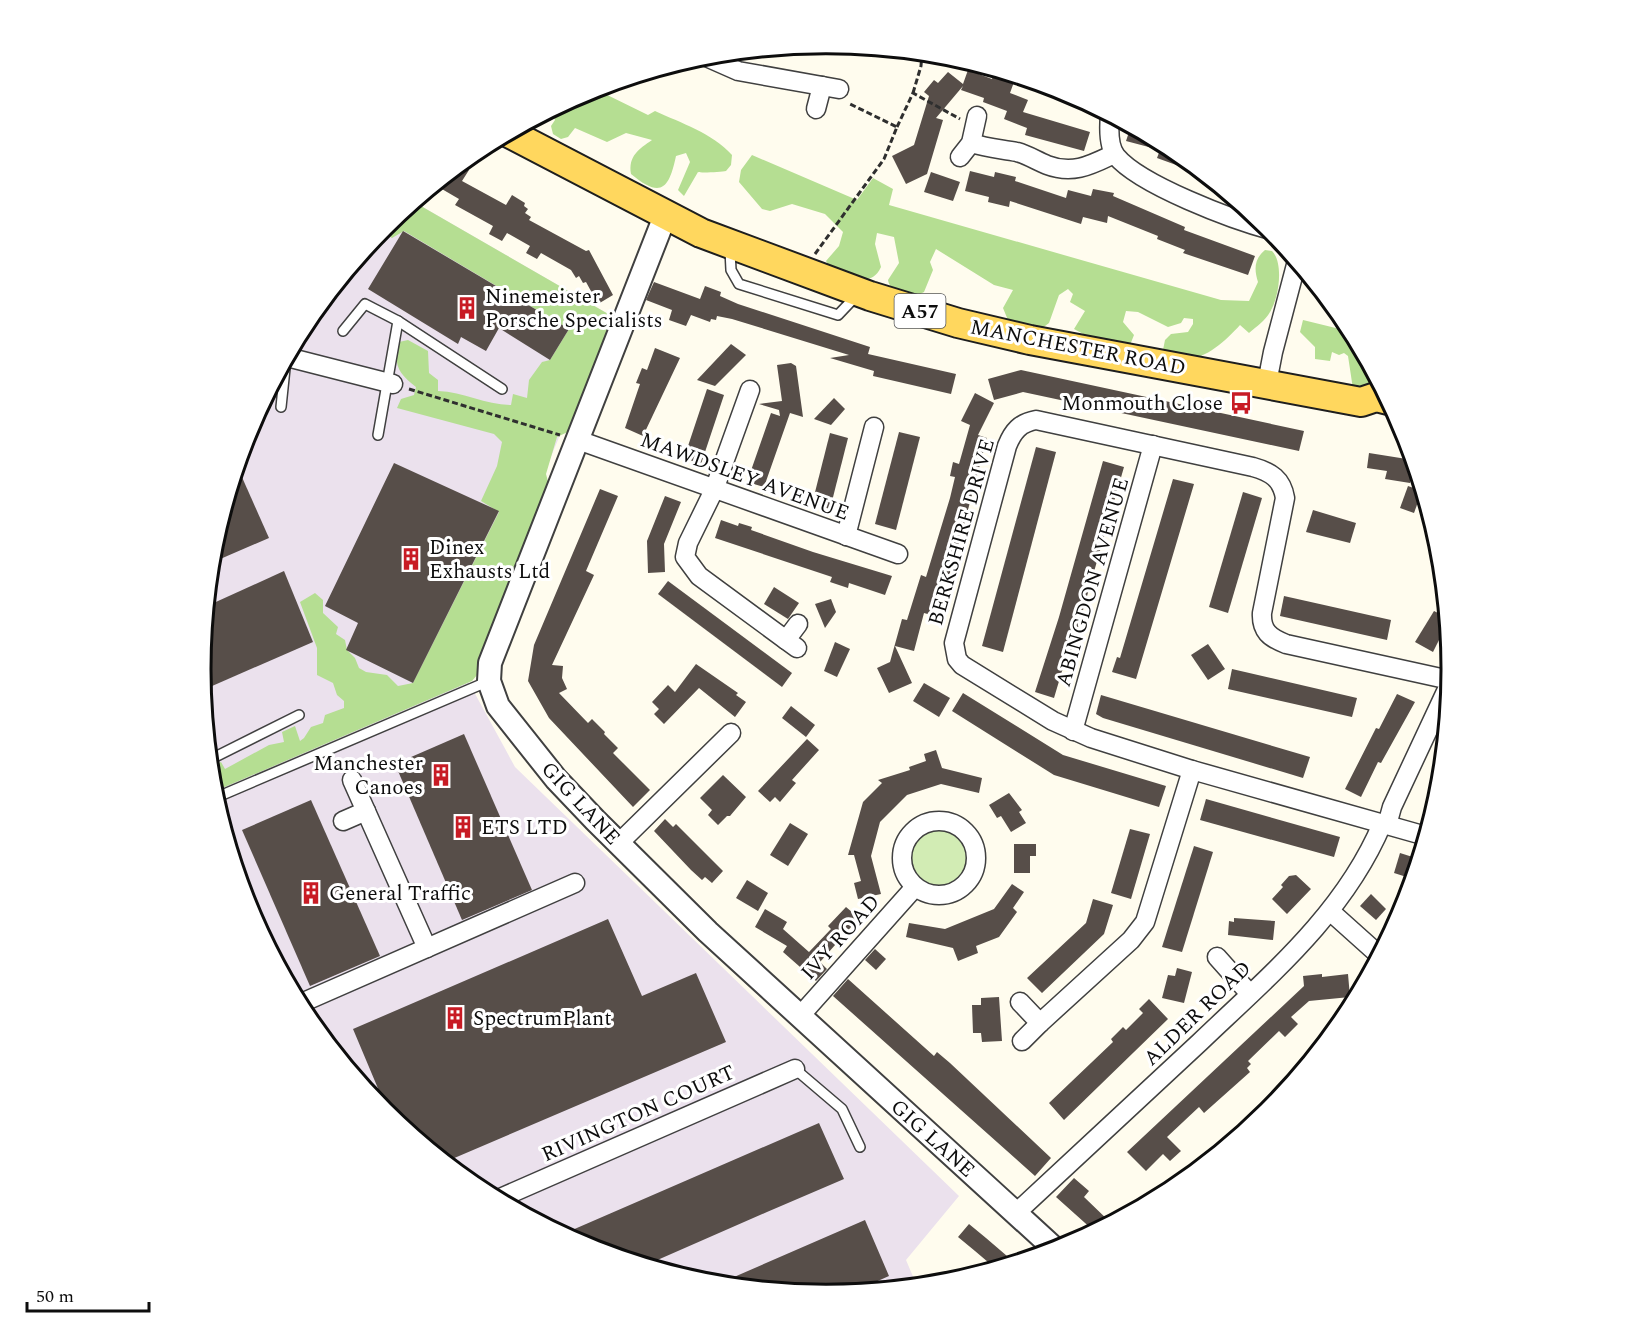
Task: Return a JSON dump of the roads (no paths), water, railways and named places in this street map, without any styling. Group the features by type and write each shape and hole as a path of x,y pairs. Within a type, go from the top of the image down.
{"main road":[{"name":"MANCHESTER ROAD","path":"517,138 666,216 730,245 860,293 958,323 1030,340 1108,356 1374,401 1374,412 1385,414"}],"street":[{"path":"721,63 738,71 831,87 816,109"},
{"path":"1109,123 1114,154 1134,172 1251,225"},
{"path":"960,157 974,128 987,148 1017,152 1047,165 1067,170 1086,167 1114,154"},
{"path":"489,681 490,663 666,216"},
{"path":"1268,383 1273,352 1294,271"},
{"path":"294,360 389,383"},
{"path":"750,390 714,490 688,543 685,557 687,563 699,576 791,644 798,624"},
{"name":"BERKSHIRE DRIVE","path":"1418,834 1192,770 1073,731 962,665 954,651 954,643 1007,446 1019,426 1036,420 1253,467 1272,474 1284,490 1285,506 1262,613 1261,622 1268,635 1286,644 1441,680"},
{"path":"846,536 874,427"},
{"name":"MAWDSLEY AVENUE","path":"578,440 898,554"},
{"name":"ABINGDON AVENUE","path":"1073,731 1153,446"},
{"name":"GIG LANE","path":"489,681 498,706 514,728 556,779 618,844 708,932 1047,1242"},
{"name":"ALDER ROAD","path":"1016,1213 1250,994 1331,912 1361,869 1440,703"},
{"path":"618,844 731,733"},
{"path":"1022,1041 1131,940 1145,922 1192,770"},
{"path":"352,780 427,948"},
{"path":"343,821 366,811"},
{"path":"932,821 956,824 966,832 975,848 975,867 962,888 938,895 915,887 905,872 902,854 911,832 932,821"},
{"path":"308,1000 574,883"},
{"name":"IVY ROAD","path":"800,1016 915,887"},
{"path":"1331,912 1373,950"},
{"path":"1217,957 1250,994"},
{"path":"1020,1002 1040,1023"},
{"name":"RIVINGTON COURT","path":"507,1195 795,1069"}],"lane":[{"path":"730,245 731,270 739,284 838,315 860,293"},
{"path":"343,331 365,304 398,321 502,389"},
{"path":"378,435 389,383 398,321"},
{"path":"281,407 284,378"},
{"path":"224,794 489,681"},
{"path":"217,756 299,715"},
{"path":"795,1069 842,1109 860,1147"}],"place":[{"name":"Ninemeister Porsche Specialists","path":"467,308"},
{"name":"Monmouth Close","path":"1241,403"},
{"name":"Dinex Exhausts Ltd","path":"411,559"},
{"name":"Manchester Canoes","path":"441,775"},
{"name":"ETS LTD","path":"463,827"},
{"name":"General Traffic","path":"311,893"},
{"name":"SpectrumPlant","path":"455,1018"}]}
